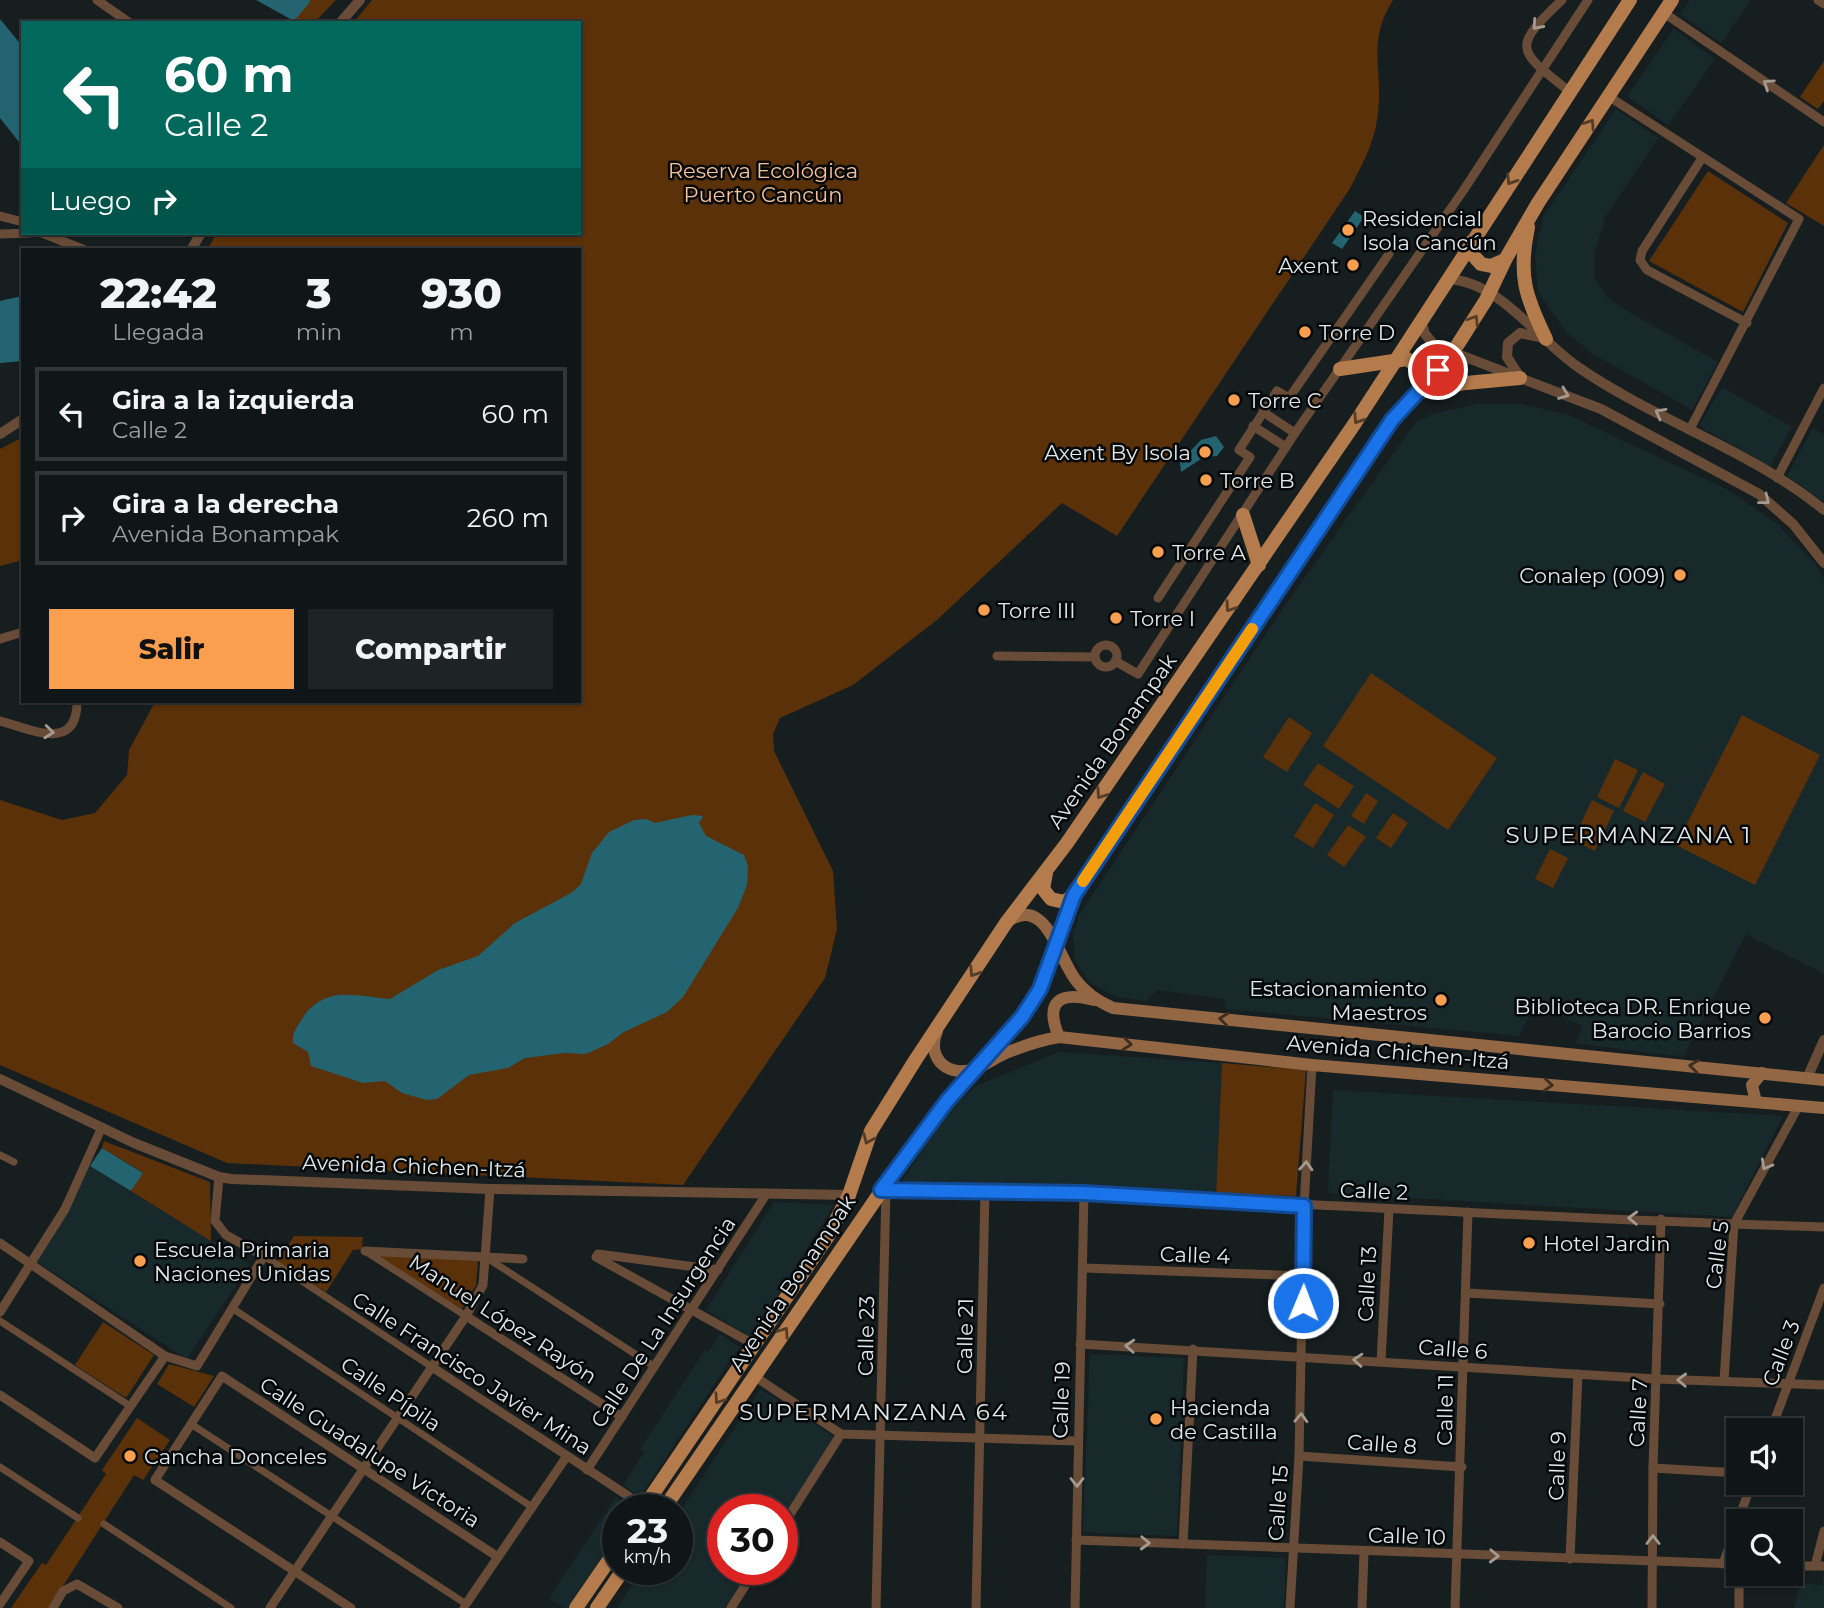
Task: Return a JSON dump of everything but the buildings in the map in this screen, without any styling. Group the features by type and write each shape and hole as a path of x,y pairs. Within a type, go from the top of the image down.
{"main road":[{"name":"Avenida Bonampak","path":"653,1494 828,1236 849,1195 871,1130 1006,923 1046,873 1259,565 1630,0"},
{"name":"Avenida Bonampak","path":"674,1494 947,1101 1022,1017 1040,989 1074,895 1392,420 1453,352 1489,293 1530,216 1672,0"},
{"path":"1530,216 1522,256 1527,299 1546,339"},
{"path":"1471,242 1472,254 1481,264 1492,266 1505,260"},
{"path":"1339,369 1407,359 1415,363 1420,388 1520,378"},
{"path":"1243,515 1259,565"},
{"path":"1046,873 1043,889 1051,899 1064,901 1074,895"},
{"path":"1006,923 1017,917 1036,918 1045,926 1073,976 1098,1001"},
{"name":"Avenida Chichen-Itzá","path":"1059,1037 1052,1013 1063,997 1075,995 1113,1008 1824,1080"},
{"path":"942,1022 933,1043 936,1059 950,1070 976,1069"},
{"name":"Avenida Chichen-Itzá","path":"976,1069 1017,1049 1059,1037 1312,1065 1824,1108"},
{"path":"1756,1102 1752,1086 1762,1073"},
{"path":"576,1608 602,1570"},
{"path":"597,1608 613,1585"}],"street":[{"path":"97,0 127,21"},
{"path":"342,21 360,0"},
{"path":"1562,0 1528,35 1528,58 1569,91"},
{"path":"1115,661 1138,674 1295,433 1463,191 1540,69 1588,0"},
{"path":"1818,0 1824,4"},
{"path":"1664,13 1824,122"},
{"path":"1608,96 1799,219 1690,429"},
{"path":"1702,158 1642,251 1640,260 1647,270 1747,323"},
{"path":"0,216 21,221"},
{"path":"0,234 21,233"},
{"path":"47,235 80,248"},
{"path":"1158,598 1250,457 1239,450 1277,391 1289,398 1389,254"},
{"path":"1448,279 1466,280 1489,293 1578,367 1777,478 1824,510"},
{"path":"1421,321 1430,341 1601,409 1759,495 1793,524 1824,563"},
{"path":"1520,378 1507,357 1508,342 1520,333 1546,339"},
{"path":"1777,478 1824,388"},
{"path":"1263,412 1295,433"},
{"path":"0,434 21,420"},
{"path":"1254,426 1286,447"},
{"path":"0,639 21,633"},
{"path":"1095,657 1100,647 1107,645 1115,651 1115,661"},
{"path":"997,656 1095,657 1104,667 1115,661"},
{"path":"0,720 51,734 62,733 72,726 77,717 77,703"},
{"path":"1807,1078 1824,1041"},
{"name":"Calle 15","path":"1290,1608 1300,1456 1304,1206 1312,1065"},
{"name":"Avenida Chichen-Itzá","path":"0,1079 102,1127 219,1177 490,1189 849,1195"},
{"name":"Calle 5","path":"1724,1381 1734,1224 1798,1107"},
{"path":"0,1312 33,1264 65,1209 102,1127"},
{"path":"0,1155 14,1162"},
{"name":"Calle Francisco Javier Mina","path":"219,1177 215,1221 226,1235 264,1256 621,1494"},
{"path":"270,1608 466,1316 483,1285 490,1189"},
{"name":"Calle 2","path":"884,1190 1084,1193 1304,1206 1824,1227"},
{"name":"Calle 23","path":"876,1608 882,1435 884,1190"},
{"name":"Calle 21","path":"976,1608 982,1437 985,1191"},
{"name":"Calle De La Insurgencia","path":"587,1470 695,1308 767,1193"},
{"name":"Calle 19","path":"1075,1608 1084,1193"},
{"name":"Calle 13","path":"1381,1362 1388,1209"},
{"name":"Calle 11","path":"1455,1608 1462,1467 1468,1212"},
{"name":"Calle 7","path":"1652,1608 1653,1468 1661,1219"},
{"path":"0,1243 165,1356 197,1366 264,1256"},
{"path":"365,1251 523,1259"},
{"name":"Manuel López Rayón","path":"365,1251 622,1417"},
{"path":"718,1270 598,1254 596,1257 695,1308 755,1345"},
{"path":"487,1258 655,1367"},
{"name":"Calle 4","path":"1084,1268 1304,1276"},
{"name":"Calle 3","path":"1776,1418 1821,1306 1824,1288"},
{"path":"1467,1293 1660,1304"},
{"name":"Calle Pípila","path":"232,1308 531,1507"},
{"path":"0,1321 130,1406"},
{"name":"Calle 6","path":"1080,1344 1657,1379 1824,1385"},
{"path":"1183,1544 1193,1349"},
{"path":"0,1395 95,1458 165,1356"},
{"name":"Calle 9","path":"1570,1559 1578,1374"},
{"name":"Calle Guadalupe Victoria","path":"191,1424 222,1376 498,1557"},
{"path":"754,1376 841,1434 1077,1441"},
{"path":"351,1608 155,1480 191,1424 464,1606 566,1456"},
{"path":"798,1502 841,1434"},
{"name":"Calle 8","path":"1300,1456 1462,1467"},
{"path":"0,1467 78,1518"},
{"path":"1653,1468 1726,1472"},
{"path":"103,1524 231,1608"},
{"path":"1820,1566 1824,1531"},
{"name":"Calle 10","path":"1076,1540 1723,1564"},
{"path":"0,1542 29,1561 0,1604"},
{"path":"1362,1608 1364,1552"},
{"path":"1723,1564 1726,1555"},
{"path":"53,1608 63,1591 77,1584 118,1608"},
{"path":"730,1608 745,1585"},
{"path":"1739,1586 1739,1608"}],"shaded area":[{"path":"1690,0 1751,0 1721,43 1680,14"},
{"path":"1674,29 1715,59 1668,125 1627,96"},
{"path":"1616,109 1658,138 1605,217 1594,255 1594,278 1608,298 1718,362 1692,410 1593,354 1567,333 1538,292 1535,256 1543,217"},
{"path":"1722,387 1792,427 1770,466 1699,426"},
{"path":"1477,404 1522,404 1569,415 1730,491 1776,523 1812,560 1824,578 1824,973 1746,934 1683,1057 1575,1043 1583,1026 1535,1004 1519,1036 1226,1009 1224,999 1157,990 1147,1001 1116,997 1090,983 1075,961 1073,934 1079,915 1283,608 1415,423 1432,414"},
{"path":"1813,428 1824,435 1824,502 1787,476"},
{"path":"1059,1052 1222,1063 1216,1194 899,1185 949,1111 976,1086"},
{"path":"1333,1090 1783,1116 1732,1217 1328,1193"},
{"name":"Escuela Primaria Naciones Unidas","path":"90,1166 250,1264 187,1359 31,1258"},
{"path":"774,1202 834,1205 751,1338 706,1310"},
{"path":"720,1334 739,1347 642,1494 636,1494 623,1485 644,1453 640,1449 705,1350 708,1352"},
{"path":"1090,1354 1184,1358 1177,1536 1083,1532"},
{"path":"760,1389 835,1437 798,1494 707,1494 707,1585 741,1585 726,1608 617,1608 632,1585 693,1585 691,1494"},
{"path":"602,1518 602,1556 568,1608 549,1598"},
{"path":"1207,1555 1286,1558 1284,1608 1205,1608"},
{"path":"1824,1572 1824,1608 1794,1608 1803,1583 1822,1585"}],"green space":[{"path":"309,0 336,0 316,21 294,21"},
{"name":"Reserva Ecológica Puerto Cancún","path":"372,0 1393,0 1380,31 1378,45 1379,103 1375,130 1358,173 1117,536 1062,503 937,620 853,685 780,718 773,734 774,751 833,871 837,929 825,978 683,1185 227,1163 0,1065 0,800 62,820 95,813 127,775 129,750 154,703 581,703 581,248 208,248 216,235 581,235 581,21 355,21"},
{"path":"1824,61 1824,101 1818,109 1800,97"},
{"path":"1824,145 1824,226 1786,203"},
{"path":"1708,171 1788,223 1743,312 1649,261"},
{"path":"21,438 21,561 0,566 0,449"},
{"path":"1371,673 1497,758 1448,830 1323,746"},
{"path":"1742,715 1820,755 1755,885 1676,845"},
{"path":"1289,717 1312,733 1287,772 1263,757"},
{"path":"1615,759 1638,770 1619,808 1597,797"},
{"path":"1318,763 1354,786 1339,809 1303,785"},
{"path":"1643,772 1665,784 1645,822 1623,811"},
{"path":"1366,793 1378,801 1364,824 1351,816"},
{"path":"1592,800 1614,811 1595,851 1573,840"},
{"path":"1315,803 1334,815 1313,848 1294,836"},
{"path":"1393,813 1408,823 1391,848 1376,838"},
{"path":"1348,825 1366,837 1344,867 1327,855"},
{"path":"1550,849 1568,858 1553,888 1535,879"},
{"path":"1222,1063 1306,1070 1296,1196 1216,1194"},
{"path":"104,1141 210,1182 211,1241 131,1191 142,1172 102,1148"},
{"path":"294,1236 363,1237 362,1249 353,1250 326,1292 277,1262"},
{"path":"371,1253 478,1261 476,1285 462,1309"},
{"path":"103,1322 154,1355 126,1398 75,1365"},
{"path":"169,1364 214,1376 194,1407 157,1384"},
{"path":"137,1418 170,1440 143,1480 134,1475 49,1608 11,1608 42,1563 46,1565 106,1474 102,1470"}],"water":[{"path":"256,0 309,0 310,2 294,21"},
{"path":"0,19 21,45 21,144 0,118"},
{"name":"Residencial Isola Cancún","path":"1355,211 1364,217 1342,249 1332,243"},
{"path":"21,296 21,361 0,363 0,301"},
{"name":"Axent By Isola","path":"1216,436 1224,447 1217,456 1204,457 1181,472 1180,462 1201,440"},
{"path":"692,815 703,816 699,823 706,836 744,855 748,866 747,885 738,908 683,997 667,1012 586,1054 564,1053 525,1058 508,1068 469,1075 437,1099 427,1100 402,1093 385,1081 363,1083 311,1066 308,1052 293,1043 294,1034 309,1010 329,997 351,995 390,999 438,970 478,956 515,923 571,893 581,884 592,853 609,832 634,820 646,819 655,823"},
{"path":"102,1148 143,1173 131,1191 90,1166"}],"slow traffic":[{"path":"1083,881 1252,629"}],"place":[{"name":"Residencial Isola Cancún","path":"1348,230"},
{"name":"Axent","path":"1353,265"},
{"name":"Torre D","path":"1305,332"},
{"name":"Torre C","path":"1234,400"},
{"name":"Axent By Isola","path":"1205,452"},
{"name":"Torre B","path":"1206,480"},
{"name":"Torre A","path":"1158,552"},
{"name":"Conalep (009)","path":"1680,575"},
{"name":"Torre III","path":"984,610"},
{"name":"Torre I","path":"1116,618"},
{"name":"Estacionamiento Maestros","path":"1441,1000"},
{"name":"Biblioteca DR. Enrique Barocio Barrios","path":"1765,1018"},
{"name":"Hotel Jardin","path":"1529,1243"},
{"name":"Escuela Primaria Naciones Unidas","path":"140,1261"},
{"name":"Hacienda de Castilla","path":"1156,1419"},
{"name":"Cancha Donceles","path":"130,1456"}],"district":[{"name":"SUPERMANZANA 1","path":"1629,835"},
{"name":"SUPERMANZANA 64","path":"874,1412"}],"route":[{"path":"1303,1303 1304,1206 1084,1193 881,1190 947,1101 1022,1017 1040,989 1057,945 1067,908 1074,895 1392,420 1438,370"}]}
